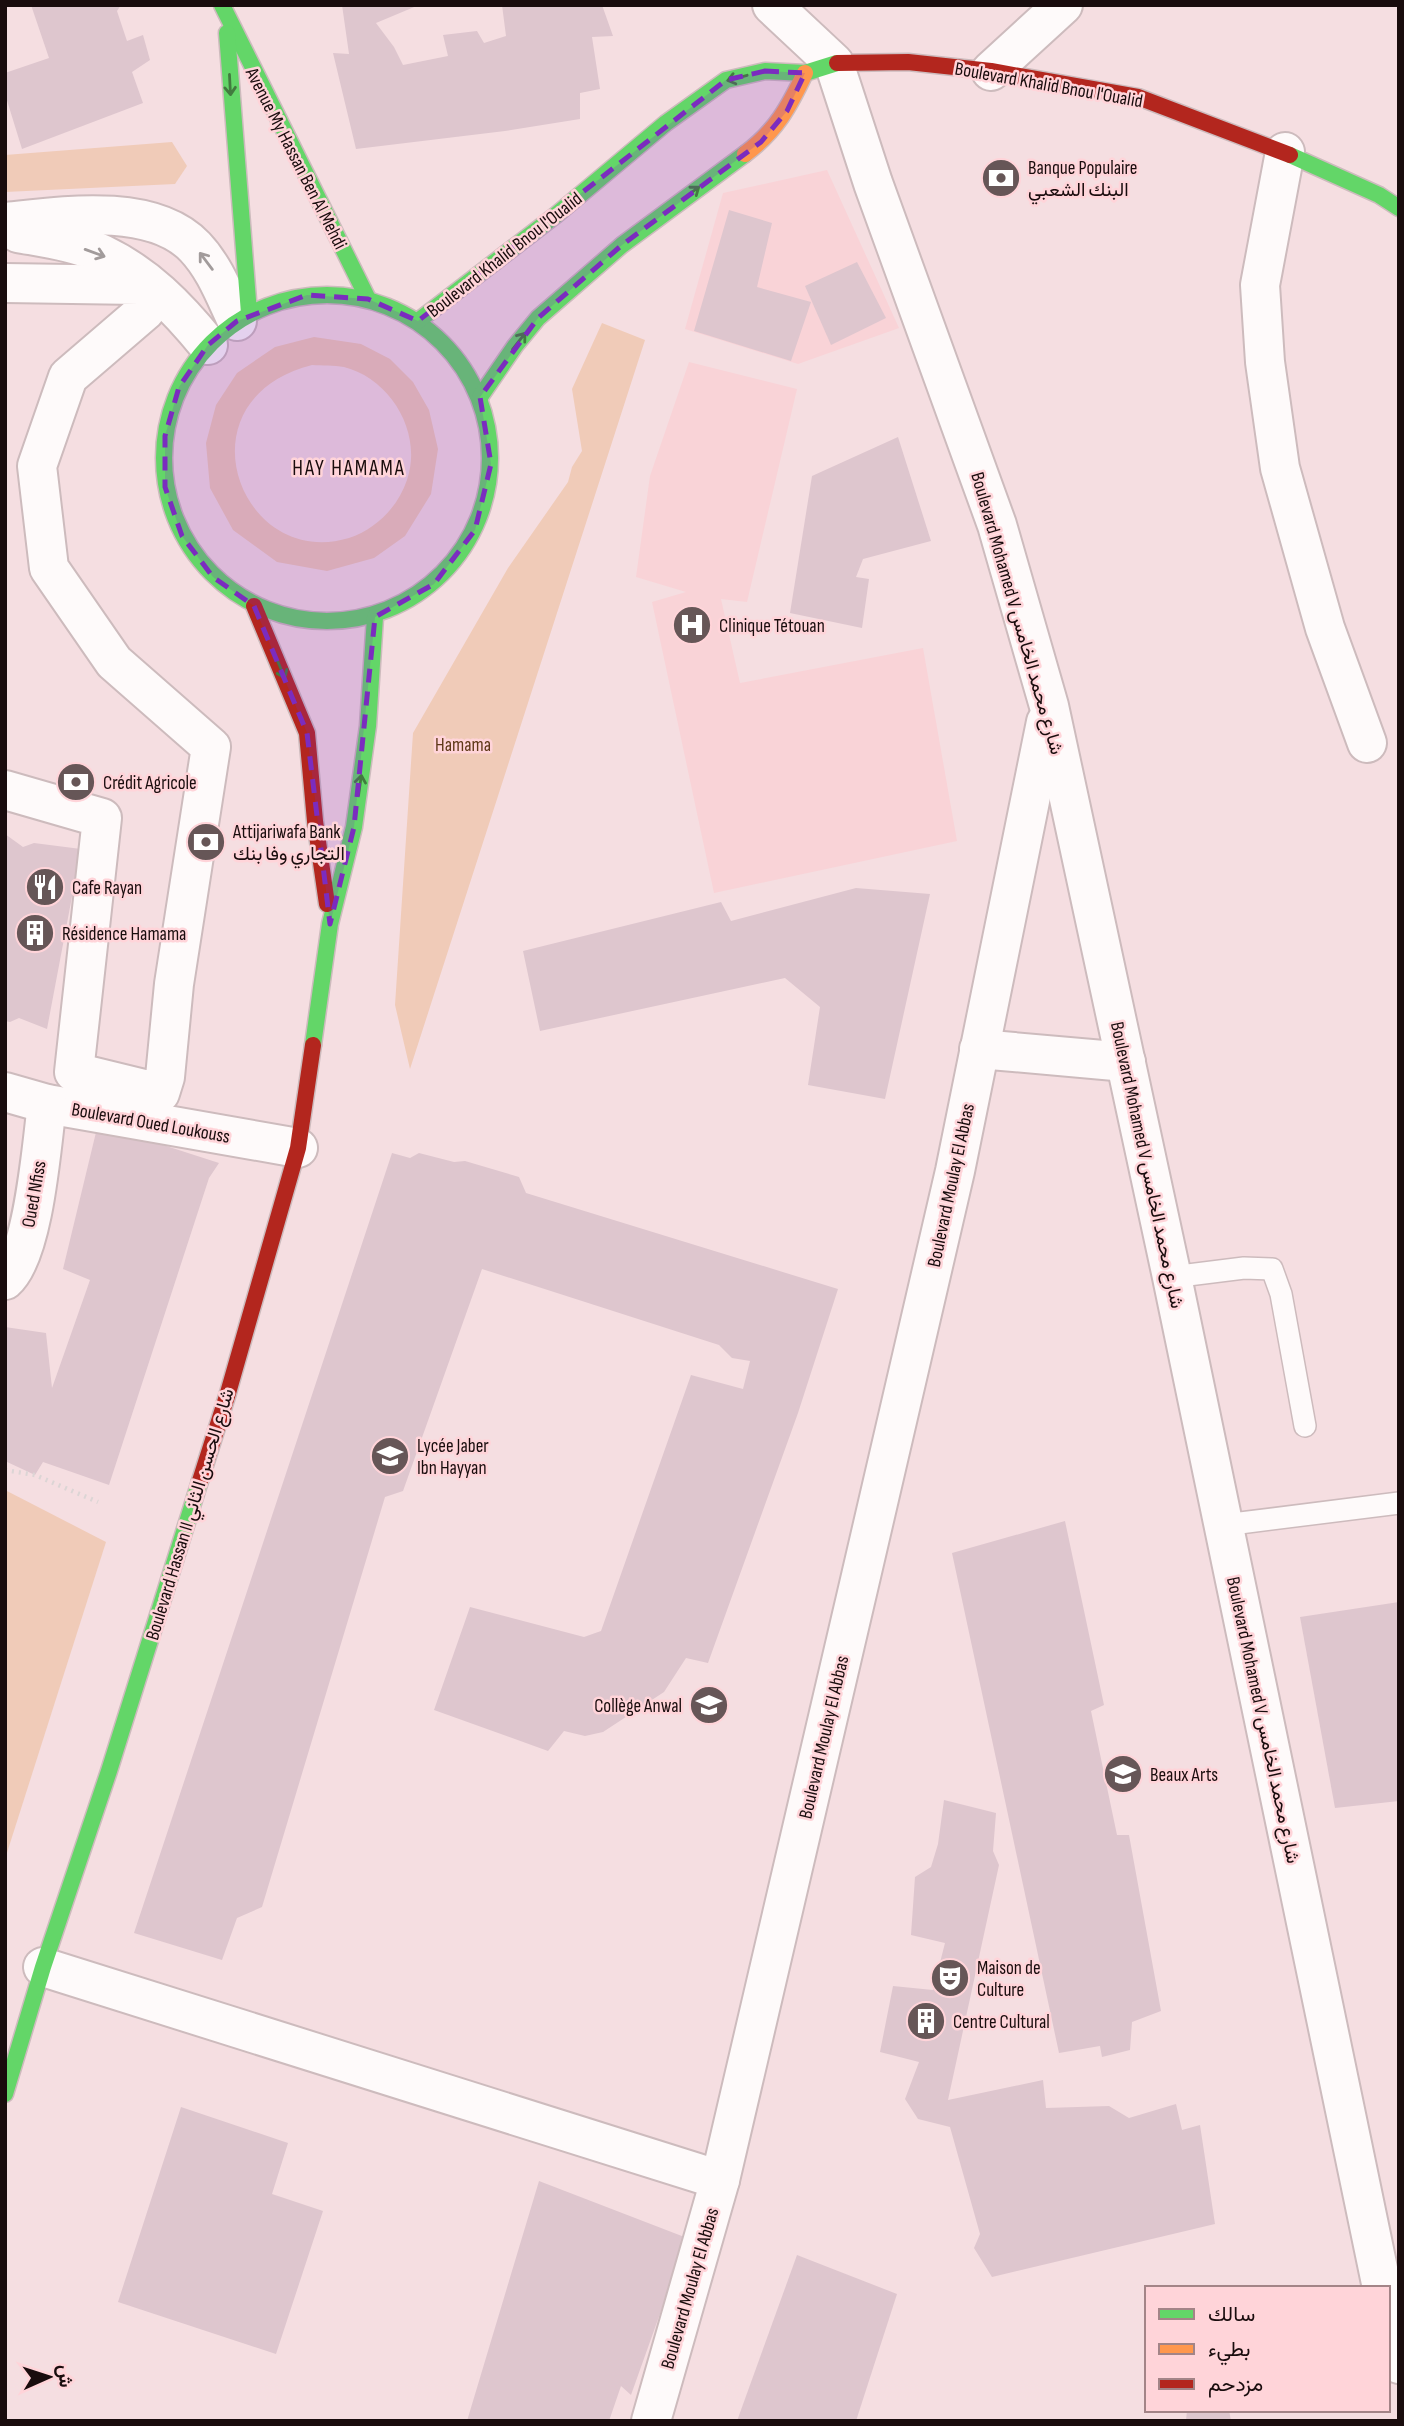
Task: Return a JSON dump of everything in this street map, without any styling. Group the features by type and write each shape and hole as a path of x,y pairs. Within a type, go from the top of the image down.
{"main road":[{"name":"Avenue My Hassan Ben Al Mehdi","path":"224,11 368,299"},
{"name":"Avenue My Hassan Ben Al Mehdi","path":"224,11 234,156 231,327"},
{"name":"Boulevard Khalid Bnou l'Oualid","path":"418,321 556,215 666,123 726,80 765,71 908,62 991,71 1138,97 1284,152 1378,195 1399,208"},
{"path":"480,397 538,318 622,245 761,142 819,68"},
{"path":"307,295 368,299 418,321 454,354 480,397 491,464 475,530 434,584 375,617 335,624 293,620 254,607 213,577 182,536 165,487 165,436 179,387 231,327 307,295"},
{"name":"Boulevard Hassan II شارع الحسن الثاني","path":"254,607 307,733 314,821 330,924"},
{"name":"Boulevard Hassan II شارع الحسن الثاني","path":"5,2094 43,1967 109,1772 219,1419 298,1148 330,924 354,827 368,726 375,617"}],"street":[{"path":"772,5 819,68"},
{"path":"991,71 1063,5"},
{"name":"Boulevard Mohamed V شارع محمد الخامس","path":"819,68 873,183 997,525 1049,706 1224,1525 1383,2220 1382,2286"},
{"path":"1284,152 1260,285 1265,362 1276,441 1280,467 1325,628 1367,743"},
{"path":"5,222 116,216 147,220 169,228 194,246 212,268 231,327"},
{"path":"5,230 100,253 139,275 176,306 231,327"},
{"path":"5,283 139,285 146,310 68,377 37,466 49,568 114,662 212,747 174,984 165,1077 160,1093 74,1072 102,818 5,790"},
{"name":"Boulevard Moulay El Abbas","path":"650,2421 720,2180 955,1171 1049,706"},
{"path":"979,1049 1126,1062"},
{"name":"Boulevard Oued Loukouss","path":"5,1092 47,1104 298,1148"},
{"name":"Oued Nfiss","path":"5,1280 22,1252 35,1193 47,1104"},
{"path":"43,1967 720,2180"},
{"path":"1390,2324 1399,2364"}],"lane":[{"path":"1172,1277 1244,1268 1272,1269 1281,1294 1305,1426"},
{"path":"1224,1525 1399,1503"}],"path":[{"path":"5,1470 35,1475 98,1502"}],"highlighted area":[{"path":"765,71 805,73 787,111 761,142 622,245 538,318 480,397 491,464 475,530 434,584 375,617 354,827 330,924 307,733 254,606 213,577 182,536 165,487 165,436 179,387 208,345 237,321 307,295 368,299 418,321 726,80"}],"shaded area":[{"path":"827,170 899,328 798,364 685,329 723,193"},
{"name":"Clinique Tétouan","path":"689,362 797,389 747,602 721,599 740,683 923,648 957,841 714,893 652,602 686,592 636,577 650,476"}],"green space":[{"path":"172,142 187,166 175,184 5,192 5,155"},
{"name":"Hamama","path":"602,323 645,340 410,1069 395,1005 413,733 508,568 568,482 572,467 582,451 572,389"},
{"path":"314,337 361,344 390,359 413,382 429,410 438,449 431,494 405,536 374,558 327,571 277,562 233,530 210,488 206,443 216,405 237,373 275,347","holes":["312,365 344,367 361,373 376,383 399,410 411,444 407,480 398,499 377,523 349,538 311,541 278,530 254,507 239,477 235,444 245,411 270,384"]},
{"path":"5,1490 106,1542 5,1859"}],"building":[{"path":"31,5 121,5 117,11 127,41 143,35 150,60 132,72 143,103 22,149 5,94 5,73 49,58"},
{"path":"342,5 419,5 376,23 394,47 403,65 448,56 443,35 477,31 484,43 506,36 502,5 602,5 613,36 592,37 600,89 580,93 580,119 356,149 333,53 349,54"},
{"path":"729,210 772,223 757,287 811,302 791,361 694,331"},
{"path":"857,262 886,318 831,345 805,286"},
{"path":"898,437 931,541 863,559 856,577 869,579 862,628 790,613 812,476"},
{"name":"Résidence Hamama","path":"5,834 23,847 34,843 81,849 47,1029 19,1018 5,1021"},
{"path":"856,888 930,894 885,1099 808,1085 820,1007 785,978 540,1031 523,951 721,902 731,921"},
{"path":"98,1124 219,1163 209,1178 109,1485 43,1462 35,1475 5,1461 5,1327 46,1333 52,1388 90,1280 63,1269"},
{"path":"392,1153 410,1158 419,1153 454,1162 465,1161 519,1177 526,1193 838,1289 798,1413 708,1663 686,1658 664,1692 603,1732 585,1736 564,1731 548,1751 434,1710 470,1607 584,1637 601,1631 691,1375 743,1389 750,1361 732,1358 719,1345 482,1269 403,1491 385,1497 262,1907 237,1918 222,1960 134,1933"},
{"path":"1065,1521 1104,1705 1091,1711 1117,1835 1129,1835 1161,2011 1132,2022 1130,2050 1102,2057 1100,2046 1059,2053 952,1553"},
{"path":"1399,1602 1399,1801 1335,1808 1300,1617"},
{"name":"Centre Cultural","path":"944,1800 996,1813 993,1851 999,1865 948,2100 1043,2080 1046,2108 1109,2106 1129,2118 1176,2104 1182,2130 1200,2125 1215,2224 992,2277 974,2248 980,2234 950,2127 918,2119 905,2099 919,2062 880,2052 893,1986 933,1990 945,1943 911,1935 915,1877 931,1867 938,1844"},
{"path":"181,2107 288,2143 272,2194 323,2211 276,2354 118,2302"},
{"path":"539,2181 687,2238 631,2395 621,2386 609,2421 467,2421"},
{"path":"797,2255 897,2294 856,2421 737,2421"},
{"path":"1187,2412 1229,2412 1231,2421 1186,2421"}],"traffic: fast":[{"path":"222,5 368,299"},
{"path":"227,33 249,313"},
{"path":"418,321 556,215 666,123 726,80 765,71 805,73 837,63"},
{"path":"480,397 538,318 622,245 745,154"},
{"path":"1290,155 1379,195 1399,208"},
{"path":"327,295 359,298 389,307 418,322 442,343 463,367 478,396 487,426 490,458 487,490 478,520 463,549 442,573 418,594 389,609 359,618 327,621 295,618 265,609 236,594 212,573 191,549 176,520 167,490 164,458 167,426 176,396 191,367 212,343 236,322 265,307 295,298 327,295"},
{"path":"313,1045 330,924 354,827 368,726 375,617"},
{"path":"5,2094 43,1967 109,1771 200,1481"}],"traffic: slow":[{"path":"745,154 781,118 805,73"}],"traffic: jam":[{"path":"837,63 908,62 991,71 1138,97 1290,155"},
{"path":"254,606 307,733 315,821 327,904"},
{"path":"200,1481 298,1148 313,1045"}],"place":[{"name":"Banque Populaire البنك الشعبي","path":"1001,178"},
{"name":"Clinique Tétouan","path":"692,625"},
{"name":"Crédit Agricole","path":"76,782"},
{"name":"Attijariwafa Bank التجاري وفا بنك","path":"206,842"},
{"name":"Cafe Rayan","path":"45,887"},
{"name":"Résidence Hamama","path":"35,933"},
{"name":"Lycée Jaber Ibn Hayyan","path":"390,1456"},
{"name":"Collège Anwal","path":"709,1705"},
{"name":"Beaux Arts","path":"1123,1774"},
{"name":"Maison de Culture","path":"950,1978"},
{"name":"Centre Cultural","path":"926,2021"}],"district":[{"name":"HAY HAMAMA","path":"349,468"}]}
